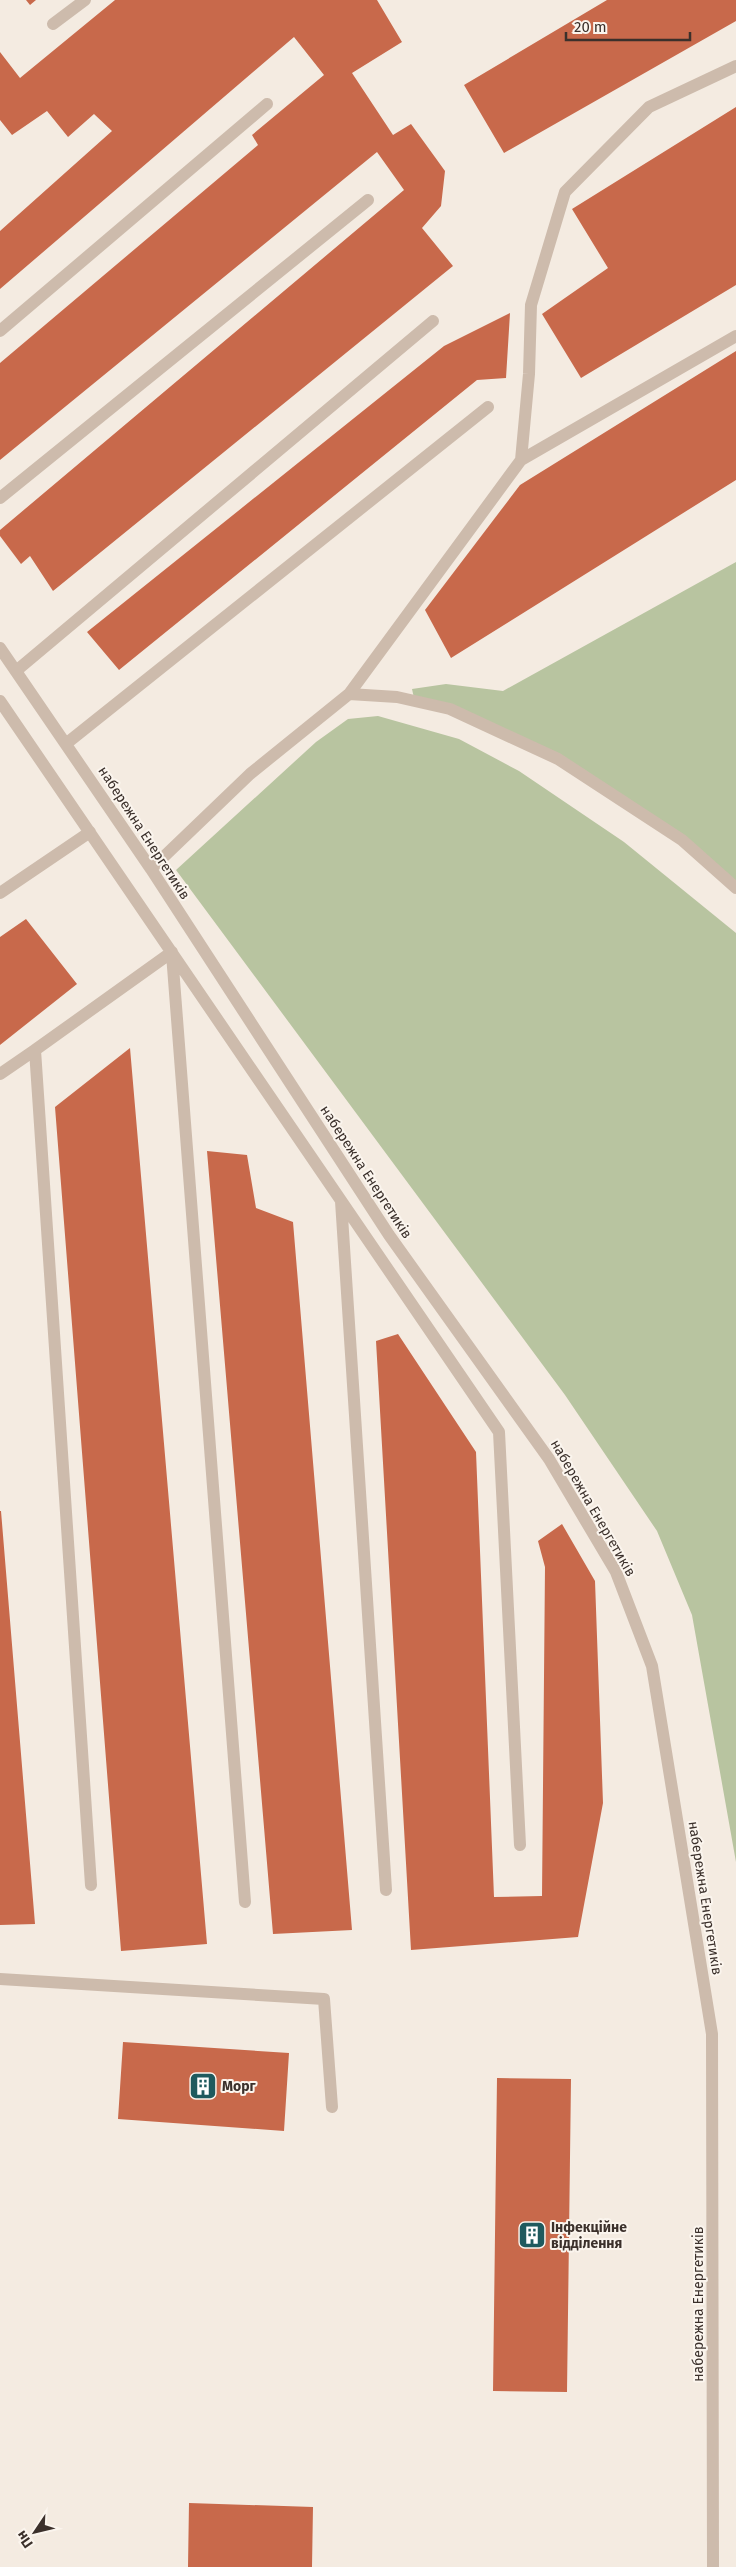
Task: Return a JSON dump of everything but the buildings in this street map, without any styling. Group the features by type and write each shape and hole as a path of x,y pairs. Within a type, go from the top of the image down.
{"street":[{"path":"53,24 85,0"},
{"path":"521,460 530,374 531,304 565,192 650,107 736,66"},
{"path":"0,331 267,104"},
{"path":"0,498 368,200"},
{"path":"16,671 433,321"},
{"path":"151,869 250,774 349,694 521,460 736,336"},
{"path":"66,743 488,407"},
{"name":"набережна Енергетиків","path":"0,648 151,869 389,1235 549,1459 616,1572 652,1666 712,2034 713,2567"},
{"path":"349,694 397,697 450,709 558,759 682,840 736,888"},
{"path":"0,701 499,1432 520,1845"},
{"path":"0,893 90,832"},
{"path":"0,1074 172,952"},
{"path":"172,952 245,1902"},
{"path":"34,1050 91,1885"},
{"path":"341,1201 386,1890"},
{"path":"0,1979 324,1999 332,2107"}],"green space":[{"path":"736,562 736,892 655,822 572,769 414,698 412,689 446,684 503,691"},
{"path":"378,716 459,739 519,771 624,842 736,933 736,1862 692,1615 657,1531 565,1395 176,870 316,742 348,719"}],"place":[{"name":"Морг","path":"203,2086"},
{"name":"Інфекційне відділення","path":"532,2235"}]}
